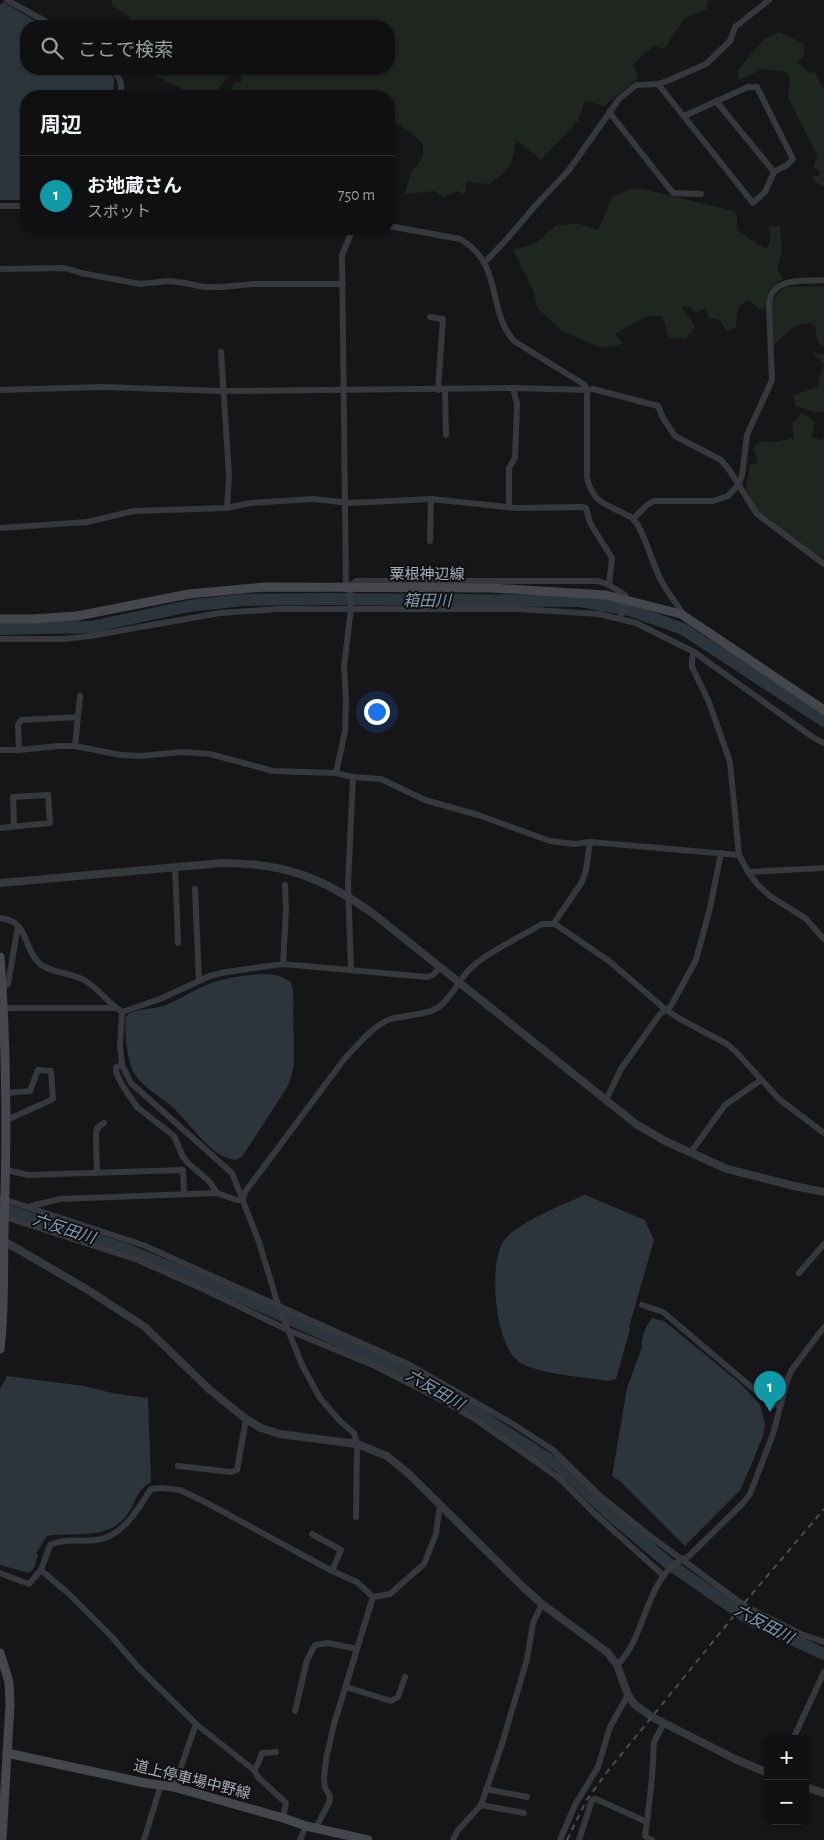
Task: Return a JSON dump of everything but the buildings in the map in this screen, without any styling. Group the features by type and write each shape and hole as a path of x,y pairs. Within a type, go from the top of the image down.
{"main road":[{"name":"粟根神辺線","path":"0,618 32,619 77,616 189,594 265,588 491,588 606,595 681,614 824,710"},
{"path":"0,957 7,1093 5,1216 2,1240 3,1327 0,1349"},
{"path":"0,1653 9,1682 10,1704 4,1752 2,1840"},
{"name":"道上停車場中野線","path":"4,1752 174,1787 283,1818 311,1828 368,1840"}],"street":[{"path":"7,0 43,20"},
{"path":"485,262 569,170 619,99 636,85 658,84 706,64 730,40 735,28 769,0"},
{"path":"117,75 122,84 122,90"},
{"path":"658,84 753,203 765,192 774,172 787,165 793,159 757,87 748,87 684,116"},
{"path":"716,101 774,172"},
{"path":"609,112 673,192 701,194"},
{"path":"0,206 20,206"},
{"path":"395,227 460,239 466,243 485,262 492,278 506,332 514,340 585,385 587,390 586,477 592,497 587,507 590,523 612,558 609,585"},
{"path":"336,773 344,731 346,701 344,667 351,609 348,589 345,502 342,284 342,255 350,235"},
{"path":"0,269 65,268 81,273 140,284 185,282 204,287 253,284 342,284"},
{"path":"633,519 647,505 654,501 713,501 728,496 738,485 742,476 747,435 772,380 769,303 774,288 783,283 824,280"},
{"path":"430,316 443,319 442,390 446,435"},
{"path":"221,352 229,475 227,508"},
{"path":"0,390 102,387 223,391 513,388 593,389 614,393 658,406 663,418 675,436 721,460 757,514 824,564"},
{"path":"509,507 509,468 515,458 517,413 513,388"},
{"path":"592,497 633,519 644,536 647,549 662,583 681,611 681,614"},
{"path":"0,528 87,522 134,511 227,508 250,503 313,499 350,503 431,499 509,507 587,507"},
{"path":"430,541 431,499"},
{"path":"348,589 356,581 598,581 609,585 625,596 620,619"},
{"path":"0,639 64,639 220,613 279,609 560,611 599,614 636,623 694,652 814,738 824,743"},
{"path":"694,652 692,667 709,702 730,762 739,855 758,885 770,896 805,918 824,939"},
{"path":"75,746 80,696"},
{"path":"19,750 18,725 21,720 78,717"},
{"path":"0,750 75,746 121,755 141,756 182,752 210,754 273,771 336,773 353,778 381,779 425,800 550,841 575,844 590,842 739,855"},
{"path":"351,969 348,896 353,778"},
{"path":"0,828 50,823 48,795 12,797 14,826"},
{"path":"554,923 582,882 586,870 590,842"},
{"path":"606,1100 621,1069 660,1014 671,1006 696,960 710,908 721,853"},
{"path":"0,882 222,863 246,863 296,872 348,896 636,1124 666,1141 727,1169 824,1192"},
{"path":"175,866 178,943"},
{"path":"748,872 824,868"},
{"path":"282,964 286,910 285,885"},
{"path":"195,889 198,981"},
{"path":"0,918 9,919 22,929 33,955 40,964 83,980 122,1012 160,999 210,976 282,964 427,977 433,975 440,967"},
{"path":"243,1200 244,1192 345,1058 362,1041 390,1019 439,1007 468,971 478,962 542,924 554,923 615,965 665,1009 727,1044 792,1110 824,1134"},
{"path":"2,987 8,984 18,926"},
{"path":"4,1008 115,1008"},
{"path":"122,1012 120,1045 122,1065 131,1083 232,1172 259,1242 279,1308 302,1365 320,1398 340,1421 354,1433 357,1444 356,1517"},
{"path":"122,1065 116,1068 116,1072 122,1085 137,1107 174,1136 183,1157 209,1181 217,1193"},
{"path":"6,1120 53,1099 51,1071 38,1070 30,1091 7,1093"},
{"path":"691,1152 725,1105 761,1080"},
{"path":"97,1172 96,1134 97,1128 104,1123"},
{"path":"6,1170 28,1174 183,1170 184,1194"},
{"path":"30,1208 31,1206 60,1199 184,1194 217,1193 243,1200"},
{"path":"4,1200 143,1245 279,1308 410,1365 513,1424 552,1450 599,1495 679,1560 745,1606 801,1634 824,1642"},
{"path":"5,1216 138,1260 376,1366 475,1419 559,1478 595,1514 665,1574"},
{"path":"2,1240 81,1286 145,1327 210,1390 246,1419 261,1428 280,1434 357,1444 387,1456 410,1474 542,1604 607,1652 617,1665 628,1695 634,1704 664,1723 735,1759 764,1771"},
{"path":"799,1273 824,1244"},
{"path":"642,1305 664,1312 762,1396 771,1403 780,1406"},
{"path":"617,1665 626,1656 645,1616 651,1596 665,1574 679,1560 689,1556 750,1494 773,1434 791,1371 824,1326"},
{"path":"178,1466 231,1472 237,1470 246,1419"},
{"path":"0,1573 29,1584 41,1570 50,1545 66,1540 98,1540 117,1533 127,1524 151,1488 161,1488 180,1490 207,1503 332,1571 357,1582 373,1597"},
{"path":"373,1597 390,1594 424,1564 436,1534 440,1504"},
{"path":"312,1534 341,1550 332,1571"},
{"path":"41,1570 100,1624 138,1667 196,1724 254,1770 258,1777 286,1803 283,1818"},
{"path":"300,1840 329,1803 330,1796 325,1788 324,1779 326,1759 334,1724 373,1597"},
{"path":"453,1840 458,1830 481,1805 502,1744 527,1659 533,1623 542,1604"},
{"path":"295,1711 307,1660 315,1645 328,1643 357,1649"},
{"path":"795,1735 824,1672"},
{"path":"346,1688 391,1701 398,1696 404,1677"},
{"path":"560,1840 575,1805 598,1767 610,1727 628,1695"},
{"path":"652,1840 643,1838 647,1822 654,1742 664,1723"},
{"path":"174,1787 196,1724"},
{"path":"254,1770 262,1753 276,1752"},
{"path":"144,1840 161,1784"},
{"path":"809,1788 824,1793"},
{"path":"486,1789 527,1797"},
{"path":"579,1840 592,1800 647,1822"},
{"path":"481,1805 524,1813"}],"shaded area":[{"path":"111,0 708,0 706,10 685,18 664,49 653,46 633,64 638,78 604,106 585,101 578,121 541,160 516,140 512,161 496,179 489,184 466,182 465,194 457,191 443,198 435,191 405,194 411,172 423,157 423,143 395,123 395,90 232,90 234,83 241,82 241,76 236,75 395,75 395,20 132,20 125,13 113,7"},
{"path":"3,2 34,20 20,20 20,75 111,75 114,78 113,90 20,90 20,200 0,200 0,5"},
{"path":"779,32 804,44 804,54 798,62 809,73 815,72 821,85 824,87 824,187 812,180 813,176 819,176 820,171 813,168 817,155 788,98 790,80 787,72 762,69 739,80 737,71 764,39"},
{"path":"154,75 231,75 218,90 184,90"},
{"path":"639,188 734,211 737,216 737,230 766,249 770,242 769,227 780,226 782,251 777,269 783,279 769,290 766,298 766,307 759,309 749,300 741,304 738,310 736,327 726,331 720,320 709,318 705,308 696,313 690,307 681,306 695,326 686,339 669,338 662,316 645,317 615,334 623,344 601,348 562,331 537,308 534,292 513,250 534,244 556,226 577,223 598,230 612,197"},
{"path":"824,286 824,347 819,344 814,324 808,323 792,329 774,345 772,302 777,294 785,287"},
{"path":"812,353 824,354 824,412 818,413 795,406 794,395 817,387 823,364"},
{"path":"801,413 815,421 812,437 820,440 824,438 824,560 759,512 747,492 746,484 750,465 758,463 753,448 760,441 774,442 794,438 792,424"},
{"path":"268,974 280,976 291,982 293,990 294,1065 289,1084 244,1154 238,1159 233,1160 215,1151 178,1112 143,1084 136,1076 130,1064 127,1047 126,1016 138,1010 163,1006 218,981"},
{"path":"585,1195 645,1220 654,1240 616,1379 608,1381 549,1372 519,1362 511,1353 504,1339 496,1303 496,1266 499,1250 505,1239 530,1220"},
{"path":"652,1318 664,1321 741,1384 760,1405 765,1424 763,1436 741,1489 685,1546 621,1482 612,1476 627,1388 642,1347 644,1331"},
{"path":"7,1376 84,1386 112,1393 148,1398 151,1482 140,1491 129,1512 112,1528 92,1533 47,1536 36,1553 38,1554 34,1568 29,1573 0,1565 0,1389"}],"waterway":[{"name":"箱田川","path":"0,629 91,627 189,606 243,600 580,601 630,610 683,629 824,721"},
{"name":"六反田川","path":"0,1208 128,1250 232,1293 425,1380 559,1466 606,1511 668,1563 749,1619 824,1654"}],"railway":[{"path":"567,1840 586,1801 607,1772 746,1601 824,1509"}],"place":[{"name":"お地蔵さん","path":"770,1412"}]}
